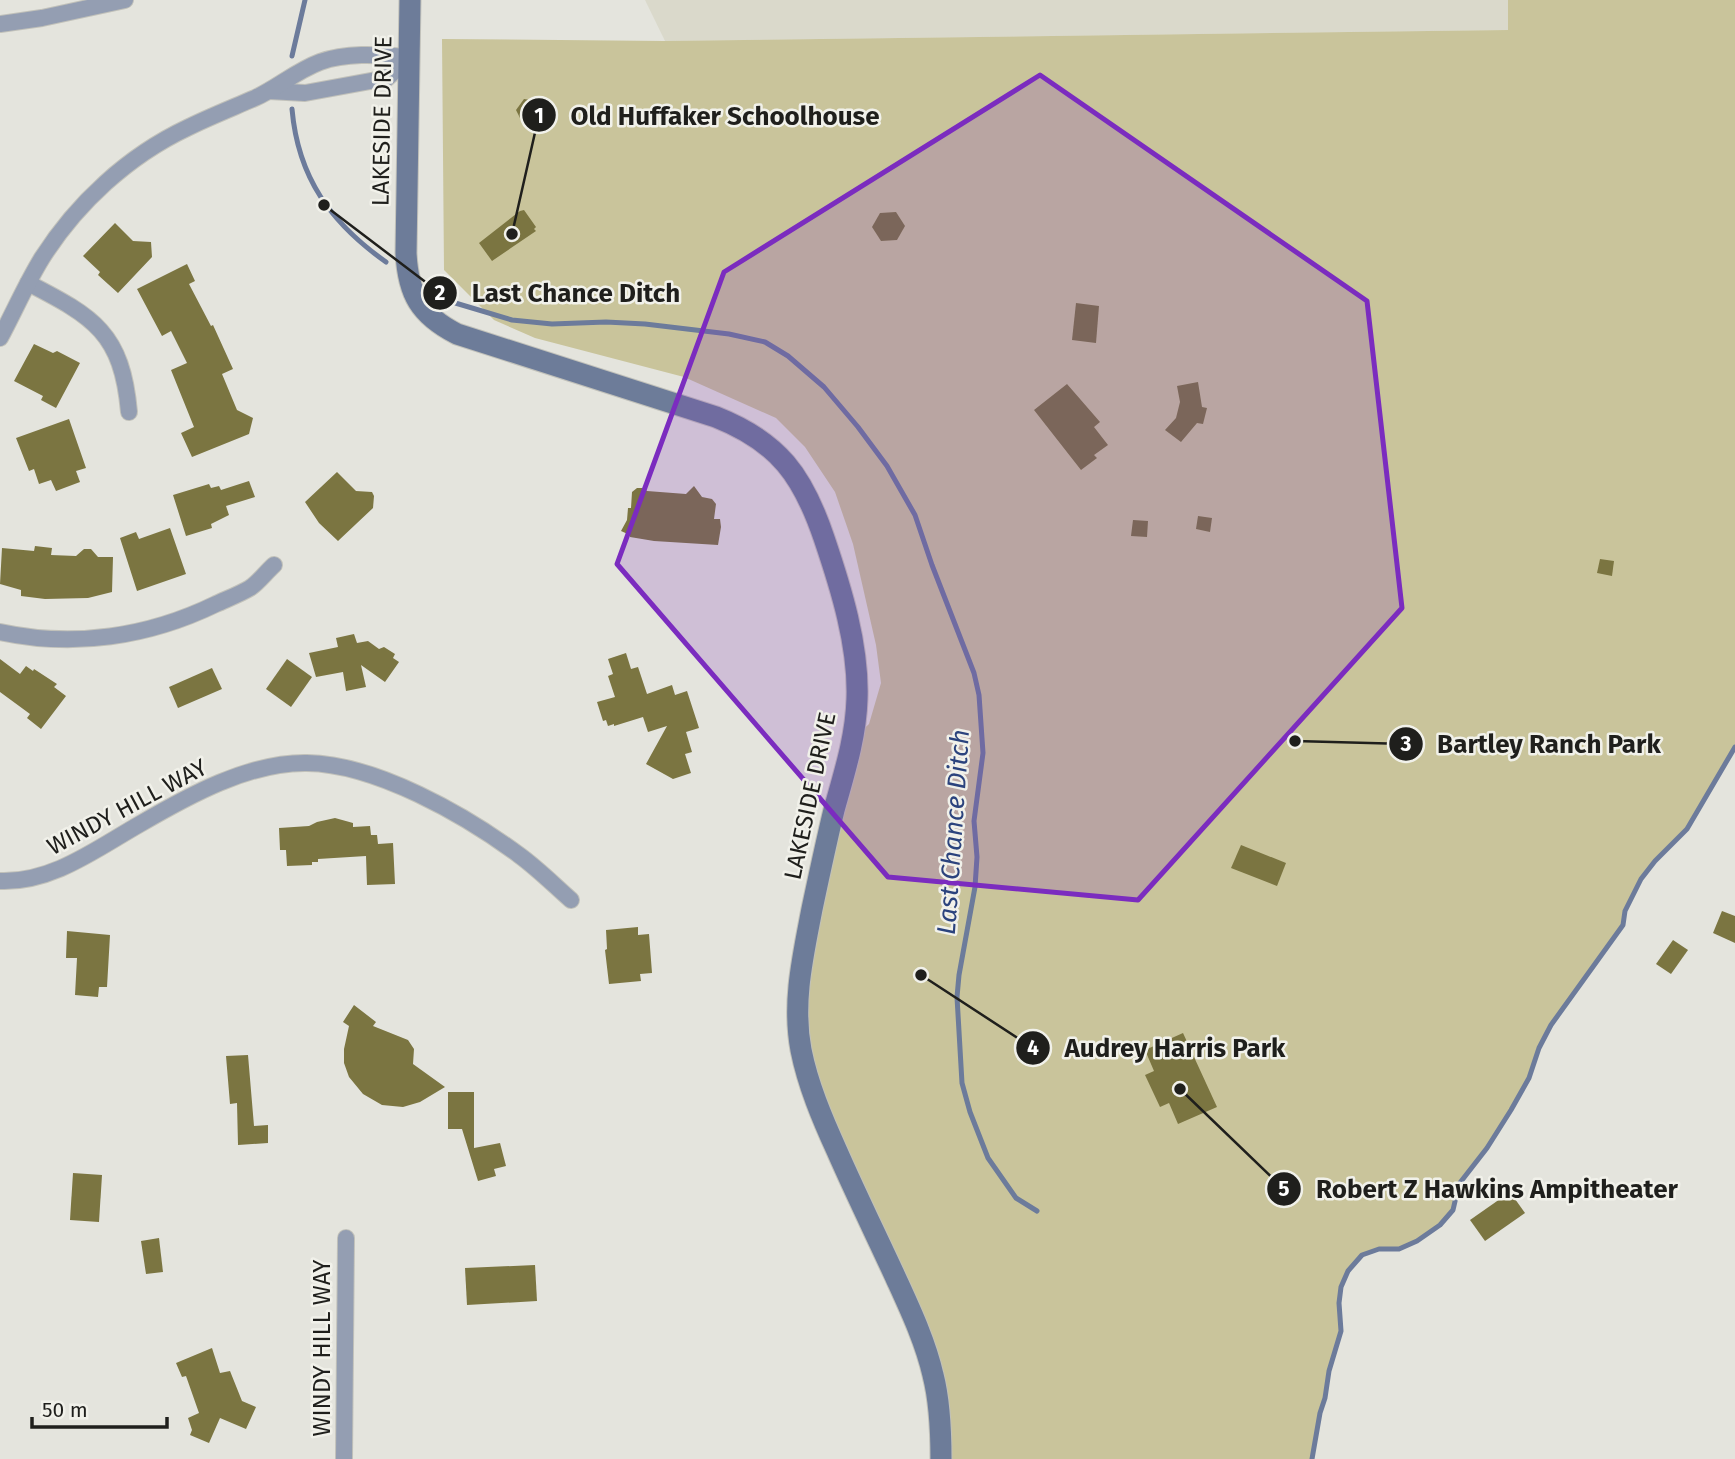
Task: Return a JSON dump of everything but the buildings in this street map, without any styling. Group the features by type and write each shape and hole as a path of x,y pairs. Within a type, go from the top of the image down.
{"street":[{"path":"0,24 125,0"},
{"name":"LAKESIDE DRIVE","path":"410,0 406,253 411,287 422,308 448,329 480,342 732,423 765,442 795,474 812,505 828,548 855,662 857,697 848,756 828,835 804,951 798,995 800,1039 816,1101 928,1356 938,1397 941,1459"},
{"path":"0,338 28,283 65,226 90,198 139,156 187,128 270,91 285,80 321,62 369,54 410,57"},
{"path":"270,91 305,93 387,78 410,57"},
{"path":"28,283 71,306 112,342 127,390 130,412"},
{"path":"0,632 41,638 81,639 118,636 153,629 187,618 252,587 274,565"},
{"name":"WINDY HILL WAY","path":"0,881 19,882 48,874 187,797 239,776 306,763 342,767 402,787 471,823 521,856 571,900"},
{"name":"WINDY HILL WAY","path":"344,1459 346,1238"}],"highlighted area":[{"path":"1040,75 1367,301 1402,608 1138,900 888,877 617,564 724,272"}],"shaded area":[{"path":"645,0 1508,0 1508,30 665,41"},
{"path":"1508,0 1735,0 1735,747 1687,829 1641,879 1625,911 1623,925 1551,1025 1539,1048 1529,1078 1511,1110 1487,1148 1459,1184 1453,1210 1440,1225 1417,1241 1399,1249 1379,1249 1362,1255 1348,1271 1341,1287 1339,1303 1341,1331 1329,1371 1312,1459 947,1459 943,1384 827,1126 800,1015 856,736 869,724 881,683 876,645 853,544 835,492 805,447 776,418 684,377 535,338 494,320 444,270 442,39 664,41 1508,30"}],"waterway":[{"name":"Last Chance Ditch","path":"292,56 305,0"},
{"name":"Last Chance Ditch","path":"292,109 301,157 321,197 349,231 386,262"},
{"name":"Last Chance Ditch","path":"428,286 452,302 512,320 552,324 645,324 729,334 765,342 788,356 824,387 887,466 915,515 974,673 979,695 983,753 974,821 977,857 975,887 957,997 962,1083 988,1158 1016,1198 1037,1211"},
{"path":"1312,1459 1329,1371 1341,1331 1339,1303 1341,1287 1348,1271 1362,1255 1379,1249 1399,1249 1417,1241 1440,1225 1453,1210 1459,1184 1487,1148 1511,1110 1529,1078 1539,1048 1551,1025 1623,925 1625,911 1641,879 1687,829 1735,747"}],"place":[{"name":"Last Chance Ditch","path":"324,205"},
{"name":"Old Huffaker Schoolhouse","path":"512,234"},
{"name":"Bartley Ranch Park","path":"1295,741"},
{"name":"Audrey Harris Park","path":"921,975"},
{"name":"Robert Z Hawkins Ampitheater","path":"1180,1089"}]}
